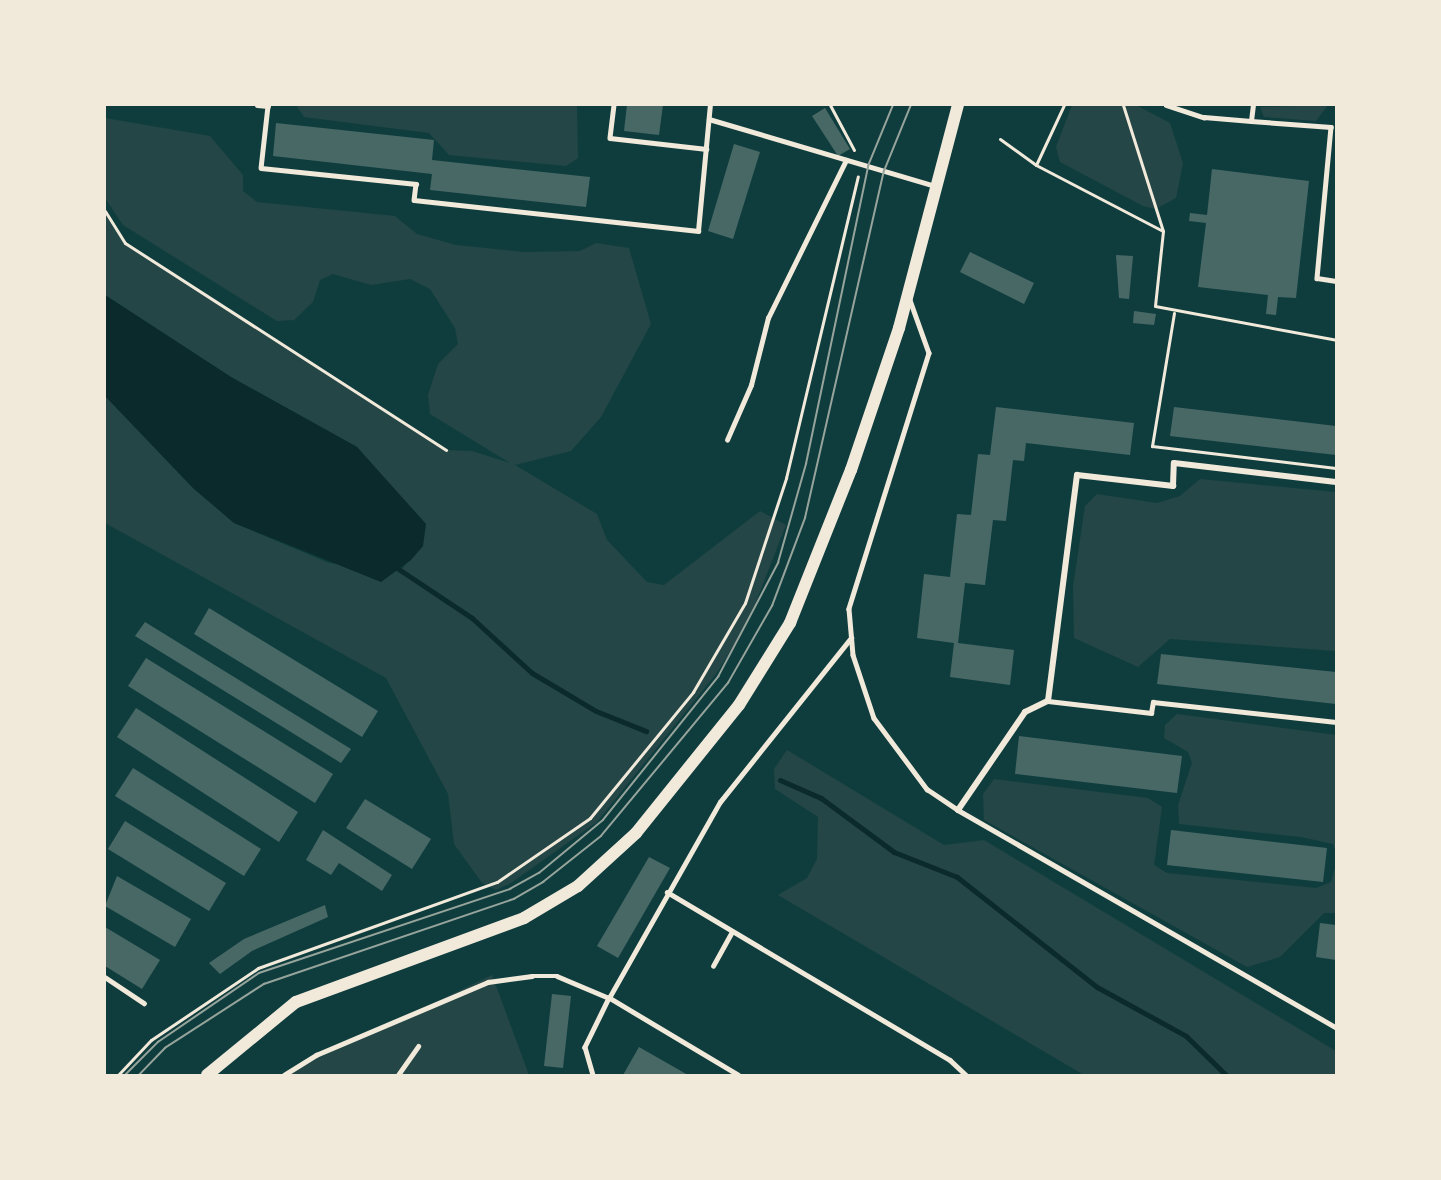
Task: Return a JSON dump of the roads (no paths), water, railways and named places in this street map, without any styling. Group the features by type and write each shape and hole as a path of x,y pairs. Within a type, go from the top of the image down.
{"main road":[{"path":"207,1075 296,1002 554,902 601,868 675,786 739,705 804,595 908,294 958,105"}],"street":[{"path":"958,810 1025,712 1048,701 1077,475 1173,486 1174,463 1336,482"}],"lane":[{"path":"257,105 268,106 261,168 416,184 414,200 698,231 710,105"},
{"path":"614,105 610,138 706,149"},
{"path":"1166,105 1204,117 1334,128 1317,278 1336,280"},
{"path":"1251,121 1253,105"},
{"path":"709,119 935,186"},
{"path":"727,440 751,385 768,318 846,160"},
{"path":"908,294 929,353 849,609 852,637 874,718 927,789 958,810 1336,1027"},
{"path":"593,1075 585,1047 667,892 720,802 852,637"},
{"path":"1048,701 1151,713 1153,702 1336,722"},
{"path":"667,892 950,1060 966,1075"},
{"path":"713,966 732,932"},
{"path":"284,1075 316,1055 488,982 557,976 609,998 738,1075"},
{"path":"105,977 144,1003"},
{"path":"398,1075 418,1046"}],"waterway":[{"path":"397,568 472,618 532,673 596,711 646,731"},
{"path":"780,780 821,798 894,852 957,877 1097,987 1186,1036 1226,1075"}],"tram line":[{"path":"125,1075 158,1042 259,973 510,889 539,873 603,820 718,677 778,563 806,464 868,166 893,105"},
{"path":"139,1075 165,1048 264,984 514,899 543,882 601,836 728,683 772,606 805,518 884,171 911,105"}]}
